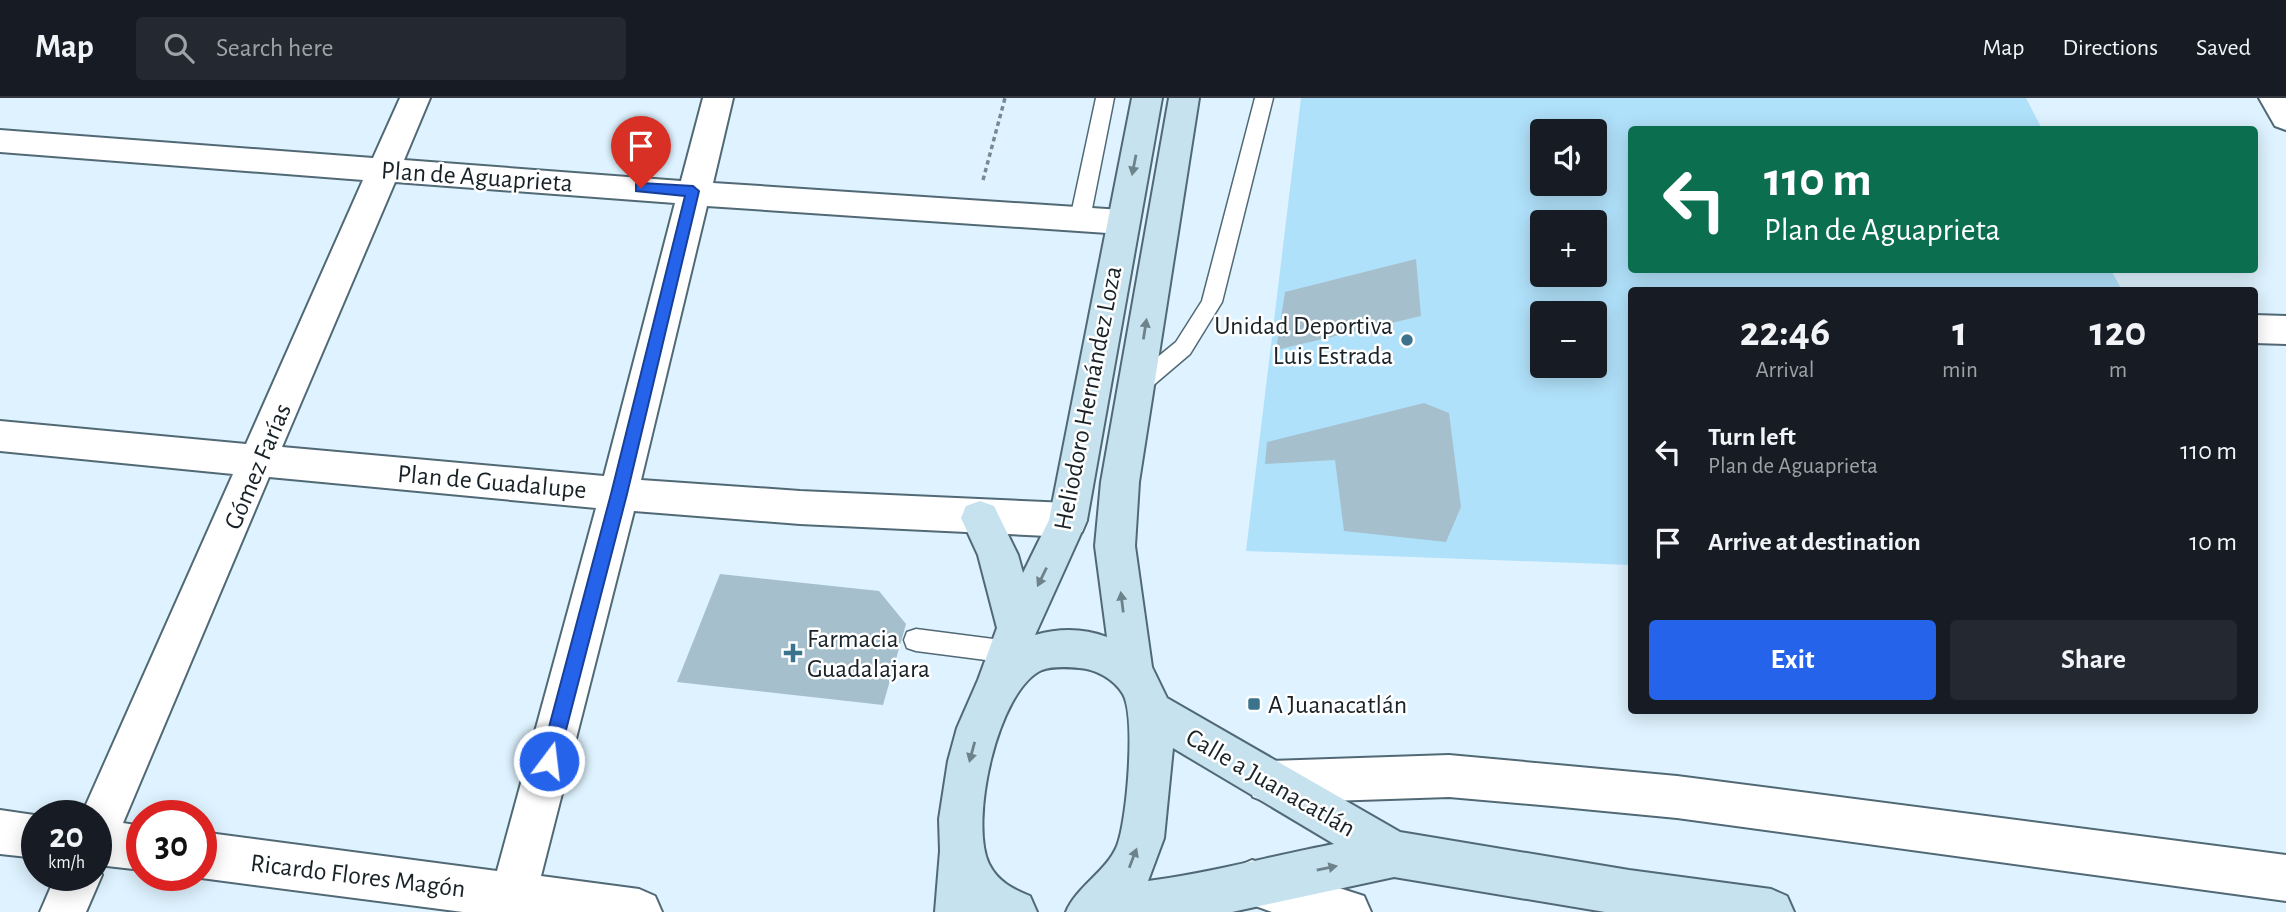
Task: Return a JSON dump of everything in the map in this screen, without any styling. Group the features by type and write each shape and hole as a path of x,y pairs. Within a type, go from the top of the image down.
{"main road":[{"name":"Heliodoro Hernández Loza","path":"962,853 960,820 964,787 984,715 1007,656 1068,520 1147,98"},
{"name":"Heliodoro Hernández Loza","path":"1091,912 1131,866 1144,824 1152,724 1145,694 1132,670 1115,546 1120,482 1184,98"},
{"path":"980,518 998,555 1007,656 1022,661 1052,648 1102,653 1132,670"},
{"name":"Calle a Juanacatlán","path":"1148,710 1394,854 1629,893 1771,912"},
{"path":"958,912 962,853"},
{"path":"962,853 974,880 990,901 1014,912"},
{"name":"Calle a Juanacatlán","path":"1091,912 1224,898 1394,854"}],"street":[{"name":"Gómez Farías","path":"111,800 415,98"},
{"path":"511,903 619,494 718,98"},
{"path":"2274,98 2286,119"},
{"name":"Plan de Aguaprieta","path":"0,141 973,214 1122,222"},
{"path":"2258,328 2286,330"},
{"name":"Plan de Guadalupe","path":"0,436 619,494 980,518 1068,520"},
{"path":"1269,782 1449,776 1552,785 1677,797 2286,878"},
{"path":"0,832 21,834"},
{"name":"Ricardo Flores Magón","path":"217,857 511,903 639,912"},
{"path":"63,912 72,891"},
{"path":"1224,898 1348,912"}],"lane":[{"path":"1080,219 1104,98"},
{"path":"1135,388 1184,348 1212,302 1264,98"},
{"path":"916,640 1007,656"}],"path":[{"path":"973,214 1006,98"}],"shaded area":[{"name":"Unidad Deportiva Luis Estrada","path":"1301,98 2026,98 2040,126 1628,126 1628,273 2113,273 2120,287 1628,287 1628,565 1246,551"}],"building":[{"path":"1416,259 1421,316 1276,350 1285,292"},
{"path":"1424,403 1449,413 1461,507 1446,542 1344,531 1335,460 1265,464 1267,442"},
{"name":"Farmacia Guadalajara","path":"720,574 879,591 906,624 883,705 677,682"}],"place":[{"name":"Unidad Deportiva Luis Estrada","path":"1407,340"},
{"name":"Farmacia Guadalajara","path":"793,653"},
{"name":"A Juanacatlán","path":"1254,704"}],"route":[{"path":"549,761 619,494 693,191 641,188"}]}
